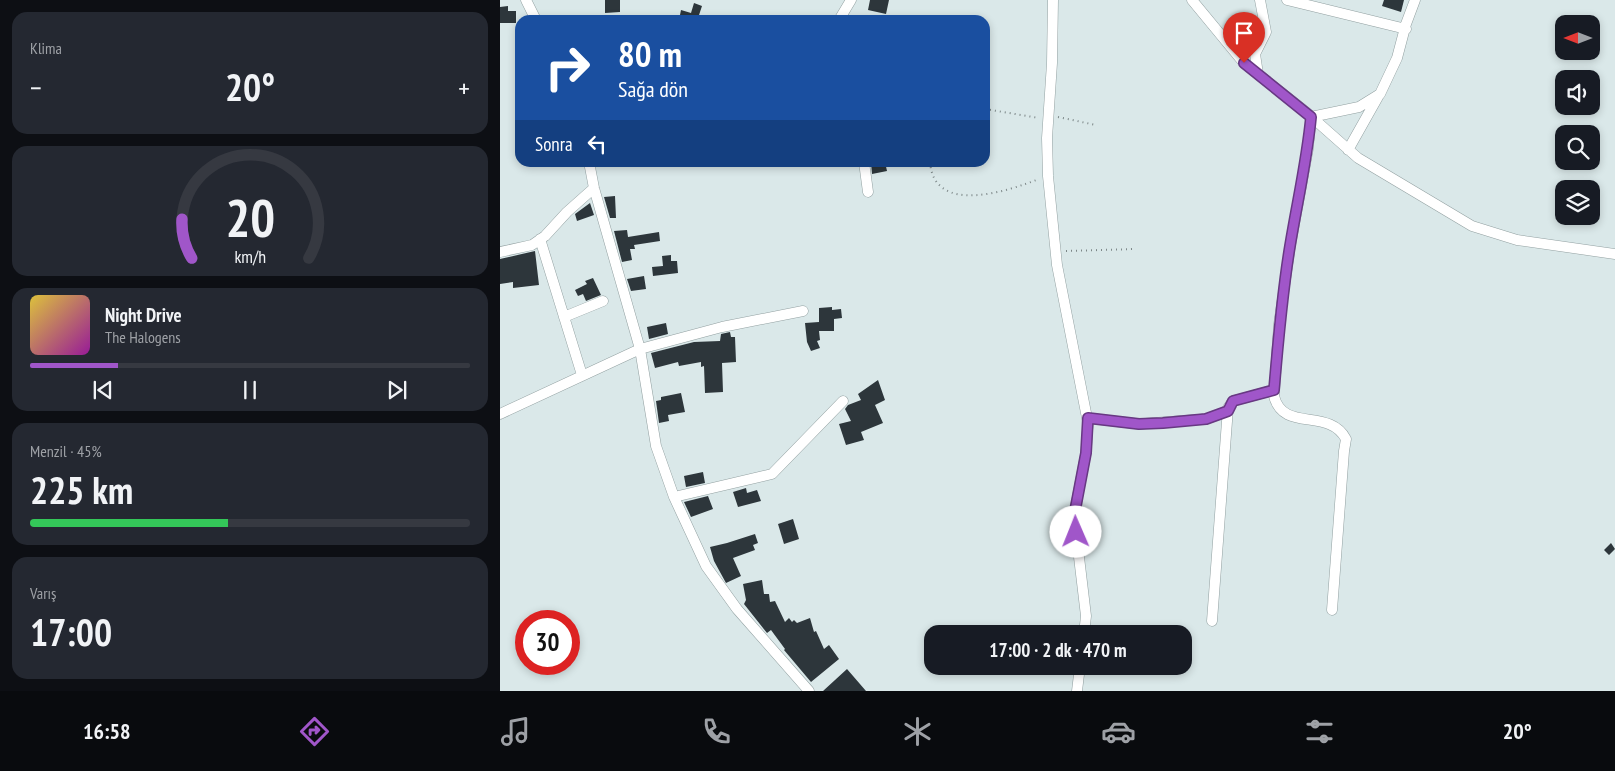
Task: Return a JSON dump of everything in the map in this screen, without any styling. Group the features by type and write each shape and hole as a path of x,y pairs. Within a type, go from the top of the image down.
{"street":[{"path":"526,0 534,15"},
{"path":"842,15 851,0"},
{"path":"1053,0 1052,63 1048,117 1048,176 1056,251 1088,418 1086,453 1074,516 1086,616 1085,625"},
{"path":"1192,0 1244,63 1358,158 1472,226 1517,240 1615,254"},
{"path":"1258,74 1255,54 1266,32 1260,0"},
{"path":"1287,0 1406,29"},
{"path":"1348,150 1380,94 1397,58 1415,0"},
{"path":"1311,117 1359,107 1380,94"},
{"path":"1311,117 1308,149 1290,247 1279,324 1274,390 1276,406 1282,413 1329,423 1342,430 1346,439 1332,610"},
{"path":"590,167 594,188 640,349 656,446 674,497 706,566 738,609 809,691"},
{"path":"865,167 868,192"},
{"path":"500,252 532,245 594,188"},
{"path":"540,239 582,375"},
{"path":"564,317 603,301"},
{"path":"500,414 640,349 722,327 803,311"},
{"path":"1212,621 1228,411 1233,401 1274,390"},
{"path":"674,497 772,474 843,401"},
{"path":"1088,418 1139,424 1163,423 1206,419 1228,411"},
{"path":"1077,691 1079,675"}],"path":[{"path":"990,110 1096,125"},
{"path":"930,167 931,172 940,187 952,194 976,196 1018,187 1048,176"},
{"path":"1056,251 1135,249"}],"building":[{"path":"605,0 620,0 620,12 605,13"},
{"path":"870,0 889,0 886,14 868,10"},
{"path":"1384,0 1404,0 1401,12 1382,6"},
{"path":"694,3 702,6 699,15 680,15 681,10 691,13"},
{"path":"508,6 508,11 516,11 515,23 500,23 500,7"},
{"path":"871,167 886,167 887,171 872,174"},
{"path":"615,196 616,218 610,218 604,197"},
{"path":"590,203 594,215 577,221 575,214"},
{"path":"627,230 628,237 659,232 660,241 634,245 635,249 630,249 632,260 622,262 614,231"},
{"path":"535,251 539,285 513,288 513,282 500,284 500,259"},
{"path":"671,255 671,261 677,261 678,273 653,276 652,267 663,266 662,256"},
{"path":"644,276 646,289 631,291 627,279"},
{"path":"593,278 601,295 586,301 583,294 578,296 575,290 587,284 585,281"},
{"path":"832,307 832,310 841,309 842,318 834,319 834,331 819,331 820,340 817,341 820,348 811,351 807,342 805,323 819,322 819,308"},
{"path":"666,323 668,334 649,339 647,327"},
{"path":"730,332 731,337 735,337 736,362 722,363 723,392 705,393 704,366 701,367 701,362 679,366 678,362 655,368 651,353 694,342 720,341 721,334"},
{"path":"878,380 885,400 875,405 883,423 861,432 864,440 846,445 839,424 851,421 845,409 848,405 861,400 858,394"},
{"path":"681,393 685,412 668,415 669,421 659,423 656,401 661,400 661,397"},
{"path":"703,472 705,483 686,487 684,476"},
{"path":"746,488 747,493 757,490 761,501 738,507 733,492"},
{"path":"708,496 713,509 691,517 684,502"},
{"path":"793,519 799,539 784,544 778,524"},
{"path":"755,534 758,543 753,545 755,550 733,558 741,576 726,583 714,561 710,547"},
{"path":"1611,543 1615,549 1609,555 1604,550"},
{"path":"762,580 764,594 769,594 770,602 775,601 785,622 789,618 792,622 794,620 797,623 810,618 814,632 816,631 824,649 829,645 839,659 811,682 784,650 771,630 767,633 744,604 746,600 743,584"},
{"path":"847,669 866,691 823,691"}],"route":[{"path":"1076,532 1074,516 1086,453 1088,418 1139,424 1206,419 1228,411 1233,401 1274,390 1279,324 1290,247 1308,149 1311,117 1244,63"}]}
